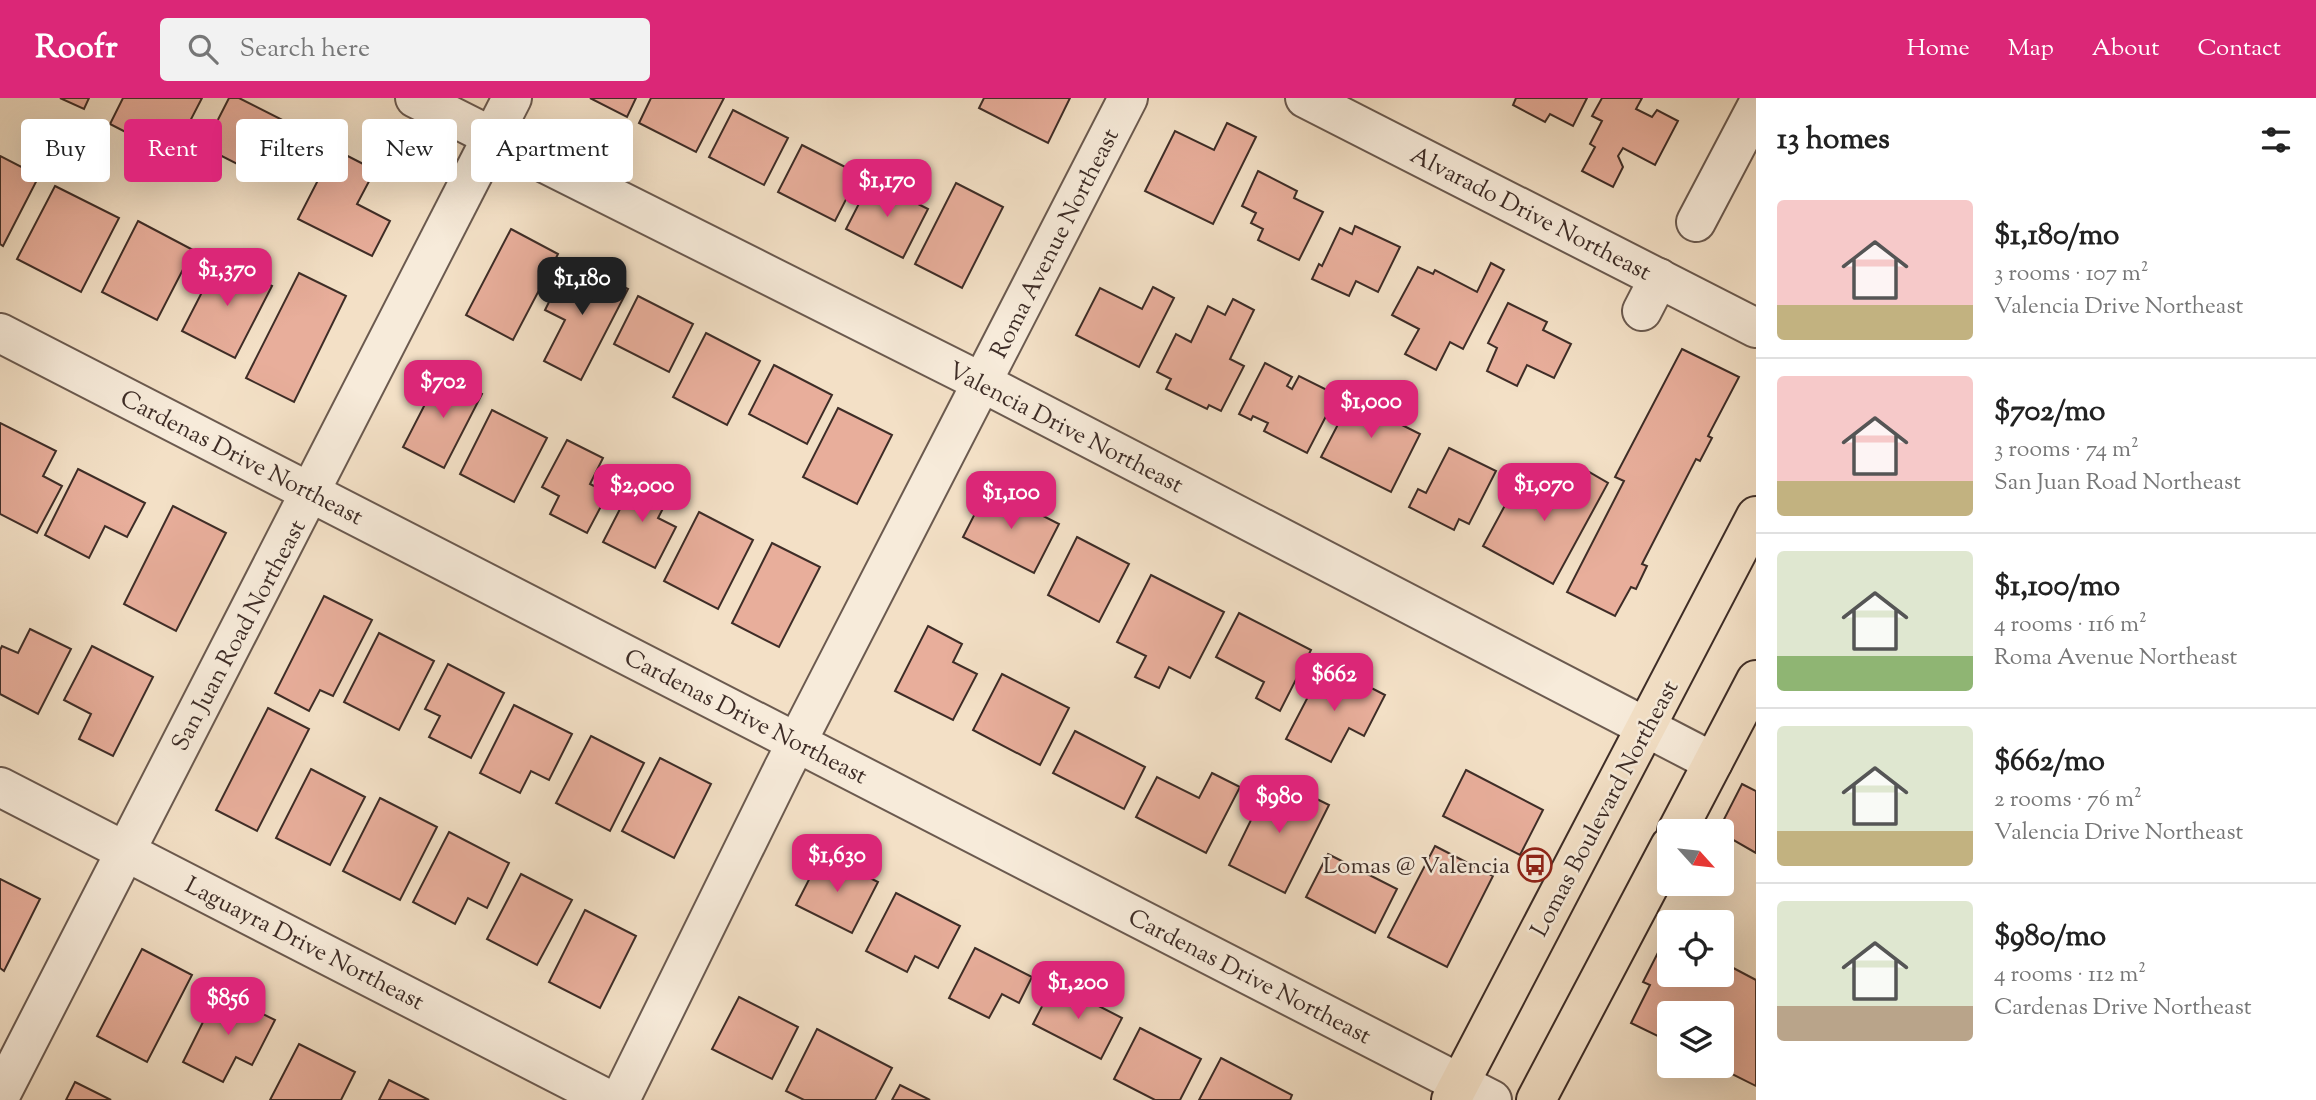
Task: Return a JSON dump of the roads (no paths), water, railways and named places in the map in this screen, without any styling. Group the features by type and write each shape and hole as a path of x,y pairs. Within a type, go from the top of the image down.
{"main road":[{"name":"Lomas Boulevard Northeast","path":"1467,1095 1647,728 1756,516"},
{"path":"1683,819 1756,680"},
{"path":"1536,1100 1657,871"}],"street":[{"name":"Valencia Drive Northeast","path":"415,98 471,127"},
{"name":"San Juan Road Northeast","path":"501,119 512,98"},
{"name":"Roma Avenue Northeast","path":"620,1100 797,743 1128,98"},
{"name":"Alvarado Drive Northeast","path":"1305,98 1651,295 1755,325"},
{"path":"1696,222 1754,115"},
{"name":"San Juan Road Northeast","path":"0,1096 312,492 471,177"},
{"name":"Valencia Drive Northeast","path":"581,182 983,383 1713,762"},
{"name":"Cardenas Drive Northeast","path":"0,333 797,743 1467,1095"},
{"name":"Laguayra Drive Northeast","path":"0,787 609,1100"}],"place":[{"name":"Lomas @ Valencia","path":"1535,865"}]}
